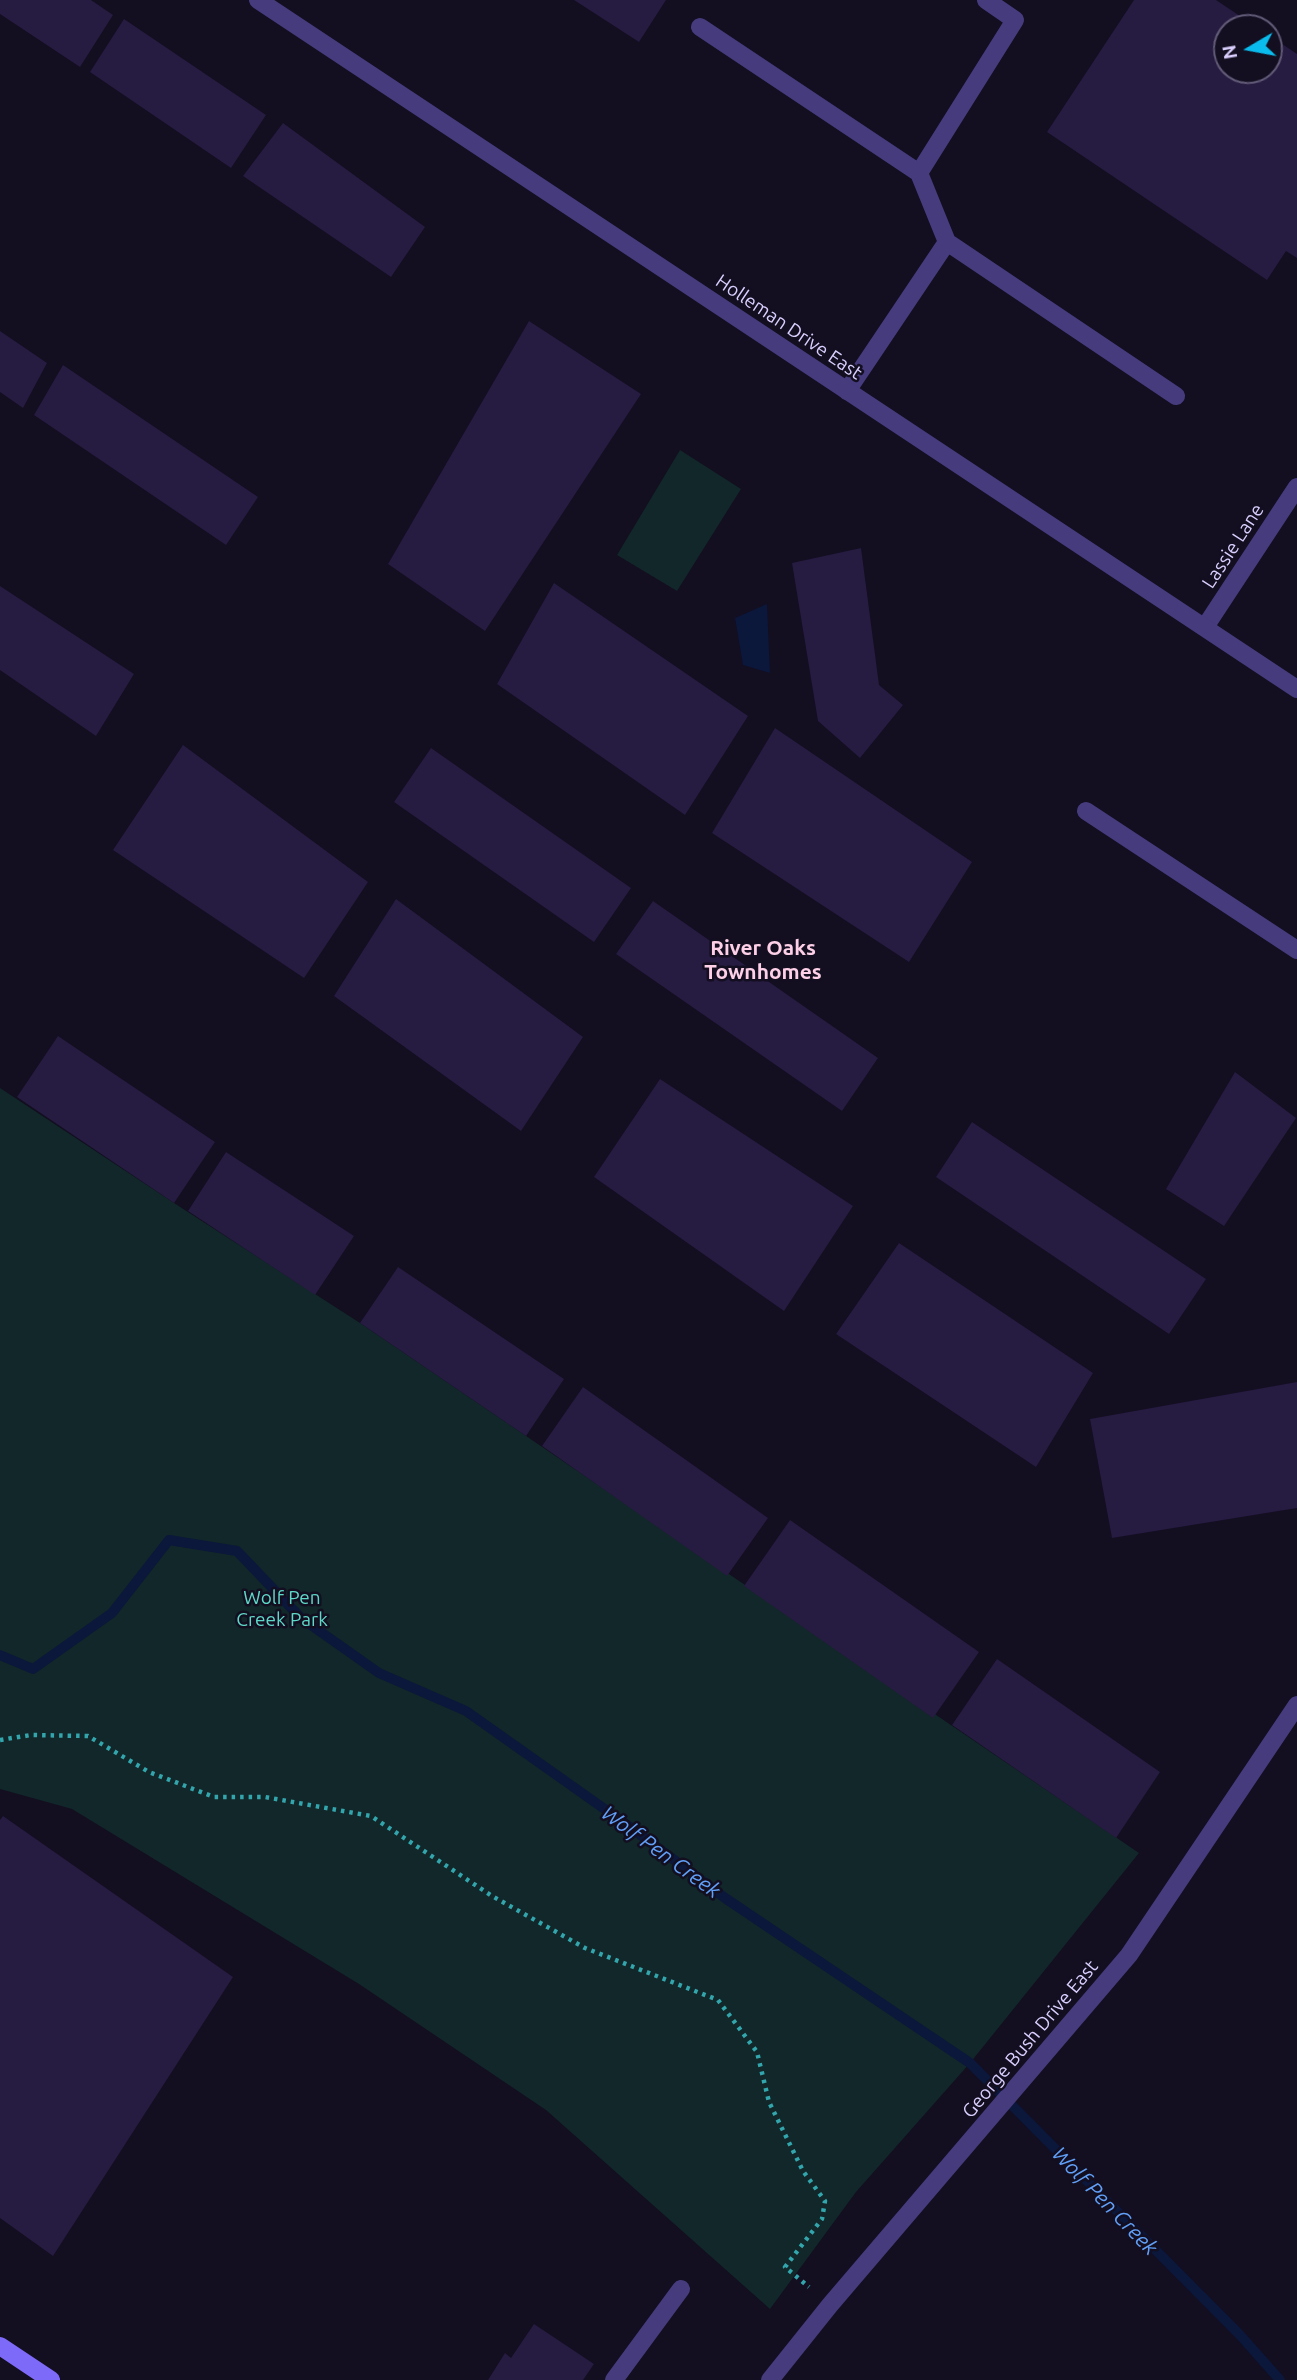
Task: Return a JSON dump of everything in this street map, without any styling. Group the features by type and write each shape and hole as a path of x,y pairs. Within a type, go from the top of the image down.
{"main road":[{"path":"0,2346 51,2380"}],"street":[{"name":"Holleman Drive East","path":"258,0 1297,689"},
{"path":"919,173 1015,20 986,0"},
{"path":"701,27 919,173 947,242 1176,396"},
{"path":"847,391 947,242"},
{"name":"Lassie Lane","path":"1205,627 1297,487"},
{"path":"1086,811 1297,950"},
{"name":"George Bush Drive East","path":"770,2380 1129,1955 1297,1705"},
{"path":"614,2380 681,2289"}],"path":[{"path":"0,1740 31,1735 88,1736 149,1772 214,1797 265,1797 371,1816 492,1896 585,1948 718,2000 757,2052 769,2102 803,2171 825,2201 822,2220 785,2267 831,2305"}],"green space":[{"path":"680,450 741,489 677,591 617,555"},
{"name":"Wolf Pen Creek Park","path":"0,1088 360,1323 1139,1853 970,2063 856,2192 770,2309 546,2110 359,1984 72,1809 0,1789"}],"water":[{"path":"767,604 770,673 743,665 735,618"}],"building":[{"path":"0,0 91,0 113,15 80,67 0,14"},
{"path":"574,0 666,0 639,42"},
{"path":"1134,0 1216,0 1237,14 1213,14 1213,84 1283,84 1283,44 1297,54 1297,258 1286,251 1267,280 1047,132"},
{"path":"124,19 266,115 231,168 90,72"},
{"path":"283,123 425,227 391,277 243,176"},
{"path":"529,321 641,394 485,631 388,564"},
{"path":"0,331 47,363 23,408 0,392"},
{"path":"63,365 258,497 226,545 34,415"},
{"path":"861,548 879,685 903,705 860,758 818,721 792,563"},
{"path":"554,583 748,716 685,815 497,684"},
{"path":"0,586 134,674 96,736 0,670"},
{"path":"775,728 972,862 909,962 712,833"},
{"path":"183,745 368,882 304,978 113,850"},
{"path":"431,748 631,888 594,942 394,802"},
{"path":"396,899 583,1037 521,1131 334,996"},
{"path":"653,901 878,1058 842,1111 616,954"},
{"path":"58,1036 215,1142 174,1203 17,1097"},
{"path":"1235,1072 1296,1118 1224,1226 1166,1189"},
{"path":"660,1079 853,1206 784,1311 594,1177"},
{"path":"972,1122 1206,1279 1169,1334 936,1177"},
{"path":"226,1152 354,1236 315,1295 188,1211"},
{"path":"899,1243 1093,1373 1036,1467 836,1334"},
{"path":"398,1267 564,1379 526,1436 360,1323"},
{"path":"1297,1382 1297,1508 1112,1538 1090,1419"},
{"path":"583,1387 768,1518 727,1576 542,1446"},
{"path":"790,1520 979,1652 933,1718 744,1586"},
{"path":"997,1659 1160,1772 1116,1838 952,1725"},
{"path":"3,1816 233,1977 53,2256 0,2218 0,1820"},
{"path":"534,2324 594,2364 583,2380 488,2380 505,2353 511,2358"}],"waterway":[{"name":"Wolf Pen Creek","path":"0,1655 33,1669 112,1613 169,1540 237,1551 301,1618 379,1673 466,1711 725,1898 970,2063 1240,2335 1280,2380"}],"district":[{"name":"River Oaks Townhomes","path":"763,960"}]}
